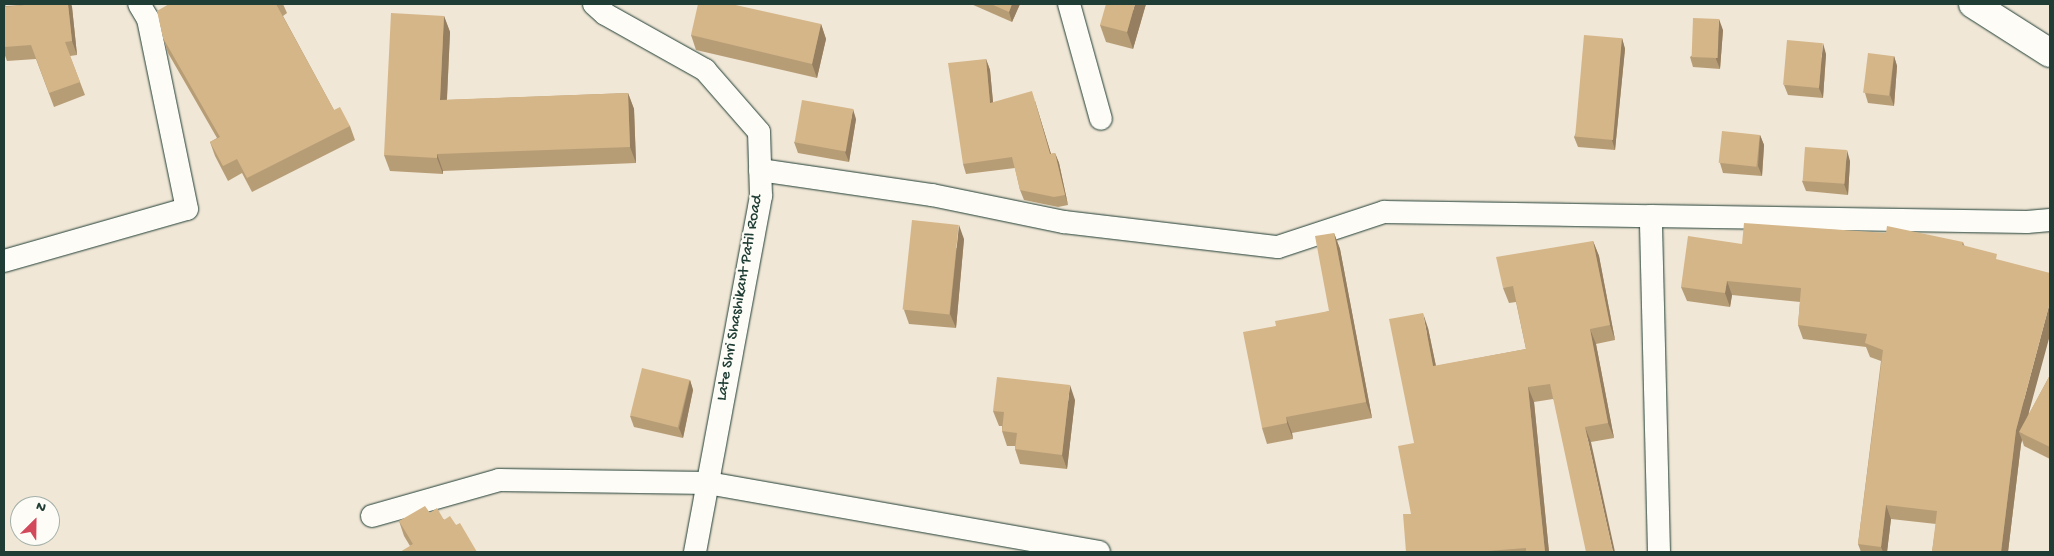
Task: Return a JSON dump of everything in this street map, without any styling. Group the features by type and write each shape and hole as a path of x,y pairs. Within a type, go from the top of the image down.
{"street":[{"name":"Late Shri Shashikant Patil Road","path":"594,4 605,14 705,70 759,132 761,196 695,552"},
{"path":"1069,4 1101,119"},
{"path":"1973,4 2050,53"},
{"path":"4,261 187,209 150,11"},
{"path":"760,170 932,195 1064,222 1278,247 1384,212 2027,222 2050,220"},
{"path":"1651,216 1659,552"},
{"path":"372,516 499,480 708,483 1099,552"}],"building":[{"path":"35,4 68,4 72,41 65,42 80,82 49,93 31,45 4,47 4,7"},
{"path":"169,4 276,4 334,110 340,107 350,126 247,178 237,159 223,166 210,142 220,137 163,38 157,11"},
{"path":"698,4 731,4 821,24 812,64 691,35"},
{"path":"991,4 1012,4 1009,12"},
{"path":"1106,4 1135,4 1127,32 1100,25"},
{"path":"391,13 444,16 440,100 628,93 630,147 437,154 437,158 384,155"},
{"path":"1693,18 1719,19 1718,58 1692,57"},
{"path":"1584,35 1622,38 1613,140 1575,137"},
{"path":"1787,40 1823,43 1819,88 1783,85"},
{"path":"1868,53 1894,56 1889,96 1863,93"},
{"path":"986,59 990,103 1032,91 1050,154 1055,153 1065,195 1054,197 1020,190 1012,157 963,164 948,63"},
{"path":"802,100 853,109 846,151 795,142"},
{"path":"1722,131 1760,135 1756,167 1719,163"},
{"path":"1805,147 1847,150 1845,184 1803,181"},
{"path":"912,220 959,225 949,314 903,310"},
{"path":"1744,223 1886,233 1887,226 1963,242 1962,245 1997,254 1996,259 2050,273 2050,302 2016,430 2001,552 1932,552 1937,511 1886,505 1881,547 1858,544 1883,350 1865,343 1867,334 1798,325 1801,288 1727,281 1725,293 1681,287 1688,236 1742,244"},
{"path":"1334,233 1366,402 1286,417 1287,423 1262,428 1243,332 1276,326 1275,321 1329,311 1315,236"},
{"path":"1593,241 1610,325 1590,329 1608,423 1585,427 1613,552 1586,552 1550,384 1528,387 1545,552 1526,552 1526,548 1475,552 1406,552 1403,514 1411,514 1398,446 1414,443 1389,319 1423,313 1433,366 1526,349 1513,286 1503,288 1496,257"},
{"path":"642,368 690,380 678,427 630,416"},
{"path":"2050,375 2050,447 2019,432"},
{"path":"997,377 1070,385 1062,455 1015,449 1017,433 1002,431 1004,412 993,411"},
{"path":"425,506 430,513 437,508 444,520 450,516 456,525 460,523 477,552 400,552 413,544 399,521"}]}
